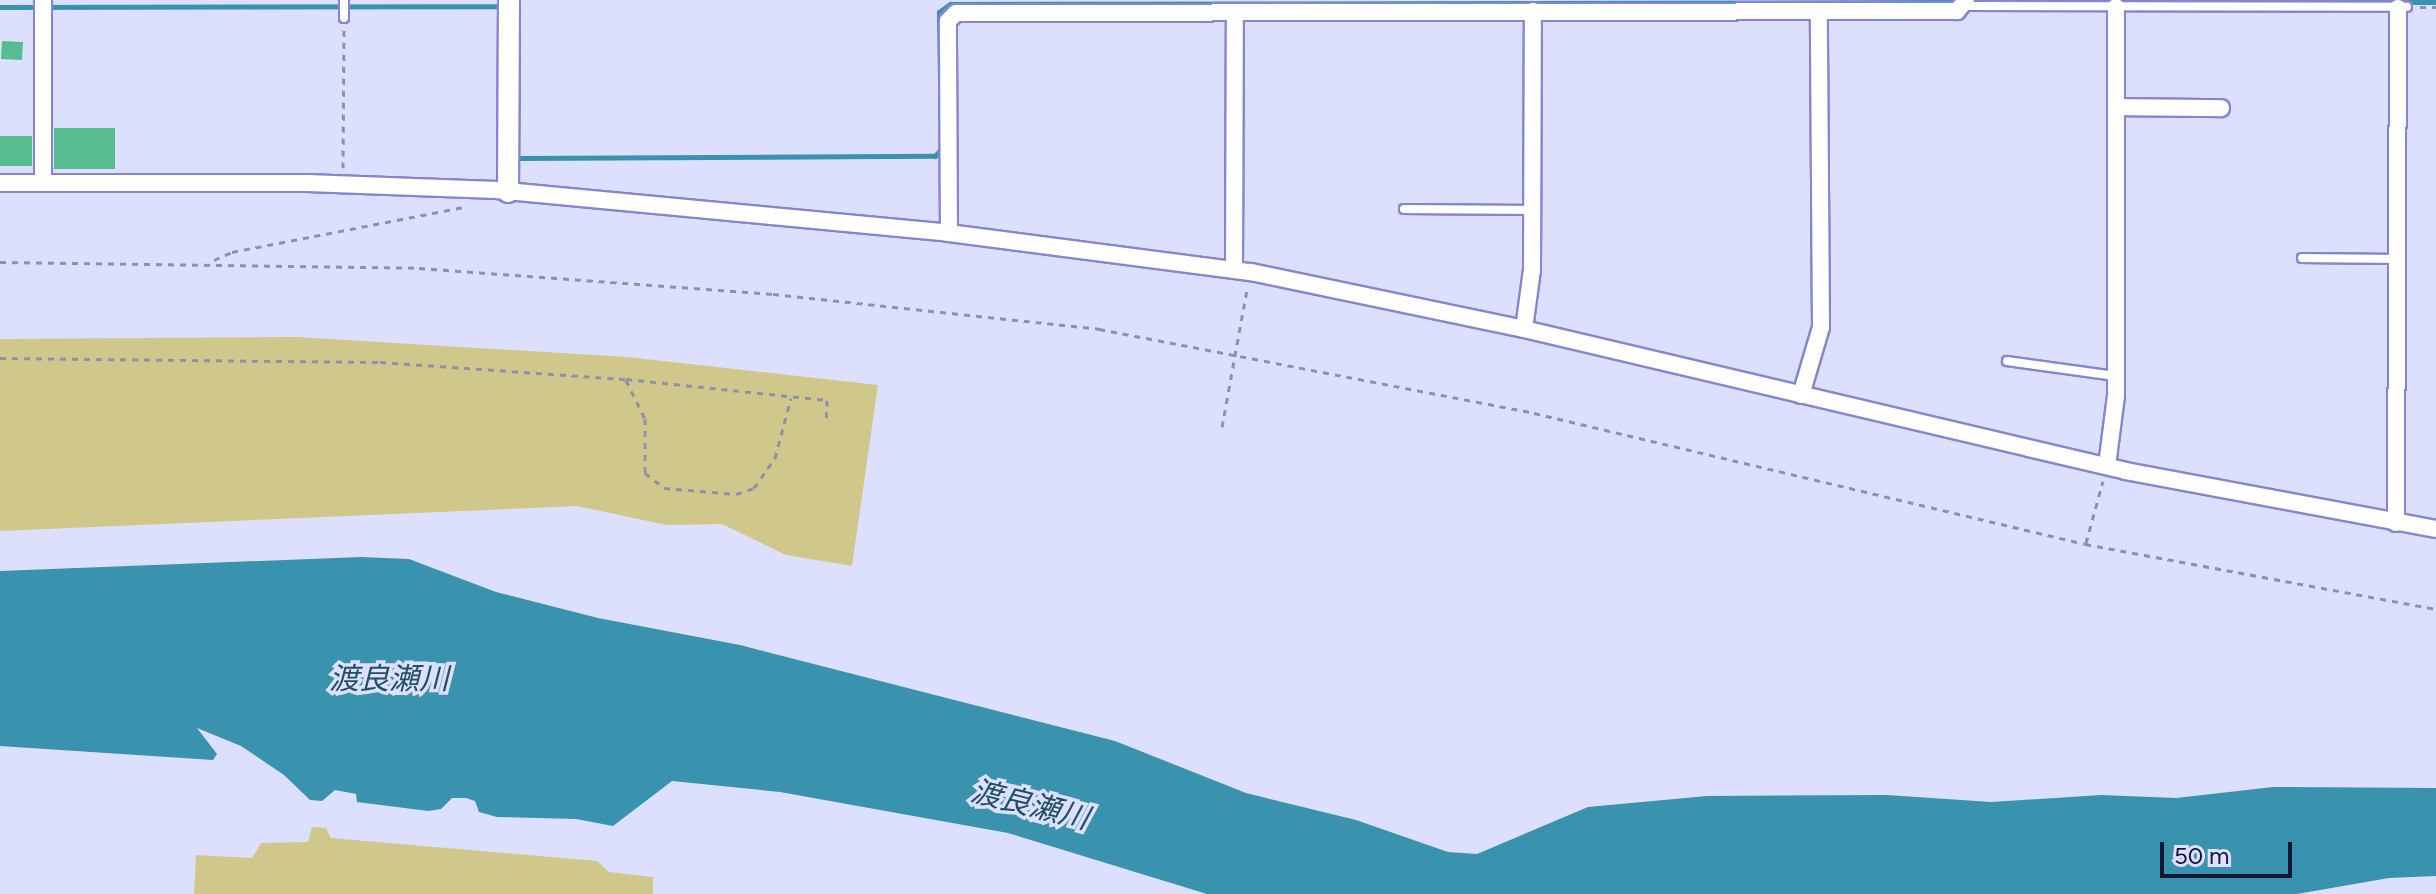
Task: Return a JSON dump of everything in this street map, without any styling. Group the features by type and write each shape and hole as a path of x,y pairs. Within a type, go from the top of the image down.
{"street":[{"path":"43,0 43,182"},
{"path":"508,192 509,0"},
{"path":"949,233 948,21 956,13 1957,11 1966,3"},
{"path":"2107,466 2115,376 2116,7"},
{"path":"2396,523 2403,7"},
{"path":"1524,329 1533,210 1533,11"},
{"path":"1801,395 1821,327 1819,11"},
{"path":"1234,270 1235,12"},
{"path":"2117,107 2221,108"},
{"path":"0,183 343,184 508,192 949,233 1234,270 1524,329 2107,466 2436,529"}],"lane":[{"path":"344,0 344,18"},
{"path":"1966,3 2116,7 2403,7"},
{"path":"1404,209 1533,210"},
{"path":"2302,258 2398,259"},
{"path":"2007,361 2115,376"}],"path":[{"path":"2403,7 2436,7"},
{"path":"343,184 344,18"},
{"path":"210,262 232,252 473,205"},
{"path":"0,262 210,262 419,268 773,294 1027,320 1236,352 1534,413 2085,544 2436,609"},
{"path":"1222,427 1247,290"},
{"path":"0,358 380,362 626,379 827,400 826,423"},
{"path":"626,379 645,419 645,473 664,488 736,494 754,488 775,458 791,398"},
{"path":"2085,544 2107,466"}],"shaded area":[{"path":"297,337 627,357 878,385 852,566 786,555 722,524 667,525 577,506 0,531 0,339"},
{"path":"312,827 326,828 331,838 597,861 609,872 653,877 653,894 194,894 196,855 252,858 261,843 308,842"}],"water":[{"name":"渡良瀬川","path":"361,557 409,559 496,592 598,618 740,645 1115,741 1246,793 1356,820 1448,852 1477,854 1588,807 1707,796 1887,795 1991,802 2101,795 2176,798 2273,787 2436,788 2436,876 2389,878 2297,894 1207,894 1008,833 780,792 672,781 613,826 576,819 497,817 479,812 475,801 466,798 452,798 441,809 428,811 357,802 356,794 335,790 322,801 310,800 284,775 241,746 197,728 217,754 213,760 0,746 0,571"}],"building":[{"path":"2,41 23,42 22,60 1,59"},
{"path":"54,128 115,128 115,169 54,169"},
{"path":"0,136 32,136 32,166 0,166"}],"waterway":[{"path":"940,79 939,12 950,4 1952,2"},
{"path":"1983,2 2436,2"},
{"path":"0,7 497,6"},
{"path":"519,158 935,156 941,149"}]}
